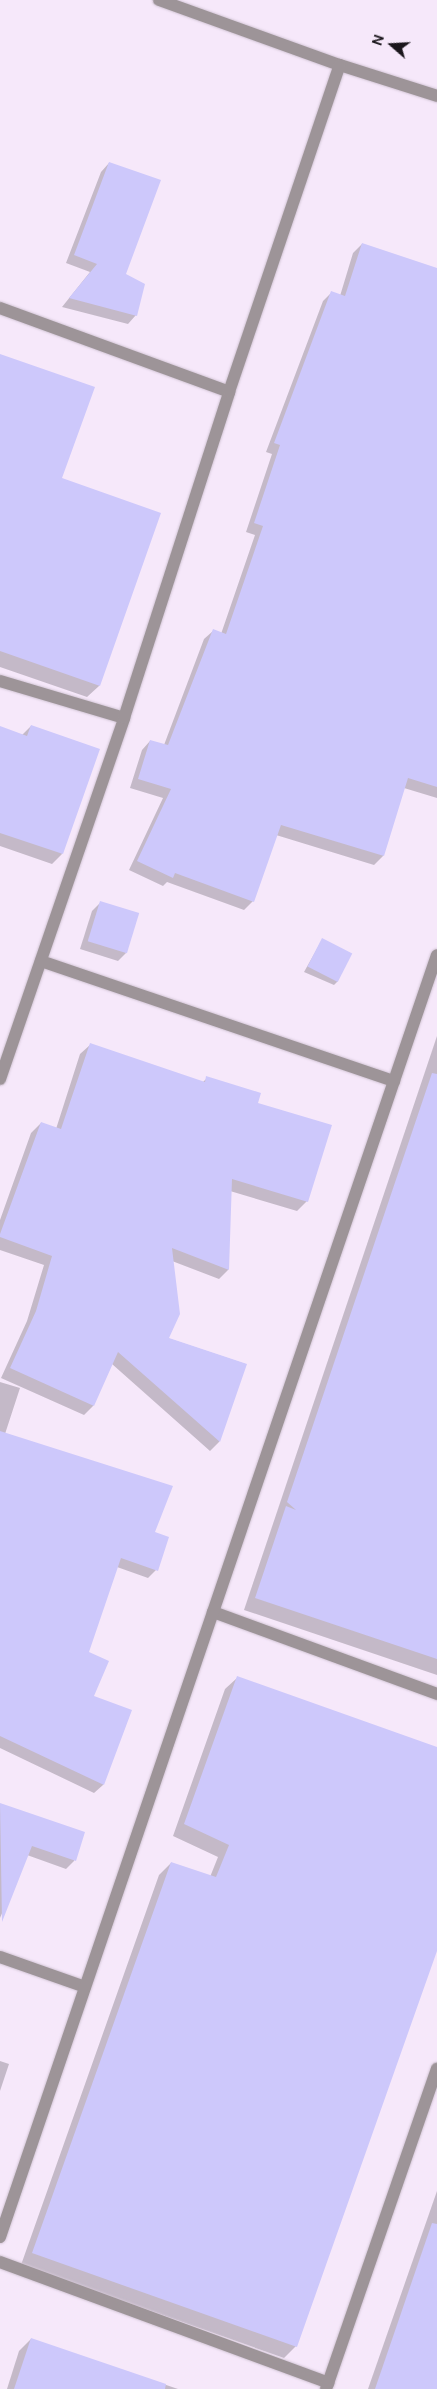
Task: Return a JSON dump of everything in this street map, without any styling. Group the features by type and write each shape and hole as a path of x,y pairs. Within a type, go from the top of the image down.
{"street":[{"path":"159,0 340,65 437,96"},
{"path":"0,1079 124,718 229,392 340,65"},
{"path":"0,308 229,392"},
{"path":"0,681 124,718"},
{"path":"0,2237 437,955"},
{"path":"41,961 394,1080"},
{"path":"213,1612 437,1694"},
{"path":"0,1957 85,1987"},
{"path":"0,2262 327,2386 437,2069"}],"building":[{"path":"109,162 161,180 126,274 145,284 137,316 69,298 97,264 74,255"},
{"path":"362,243 437,268 437,787 408,778 384,856 281,825 254,902 175,873 173,878 137,861 171,789 138,779 150,740 168,745 213,629 226,634 263,526 254,523 280,445 274,443 331,291 345,296"},
{"path":"0,354 95,387 62,478 161,513 100,686 0,651"},
{"path":"31,725 100,749 63,854 0,833 0,726 27,736"},
{"path":"100,901 139,913 127,953 88,941"},
{"path":"322,938 352,953 338,982 307,967"},
{"path":"90,1043 205,1082 206,1076 261,1093 258,1103 332,1125 308,1202 232,1179 229,1270 172,1248 180,1314 169,1338 247,1364 220,1442 118,1352 94,1406 10,1368 36,1311 52,1256 0,1237 0,1234 41,1122 61,1129"},
{"path":"432,1073 437,1074 437,1659 255,1598 286,1506 296,1510 287,1502"},
{"path":"0,1431 173,1486 155,1532 169,1537 158,1571 121,1558 89,1652 109,1661 94,1696 132,1710 104,1785 0,1736"},
{"path":"237,1676 437,1747 437,1951 297,2347 32,2253 171,1862 216,1877 229,1845 184,1824"},
{"path":"0,1803 85,1832 76,1861 32,1846 2,1922"},
{"path":"432,2223 437,2224 437,2389 375,2389"},
{"path":"31,2338 166,2384 165,2389 14,2389"}]}
